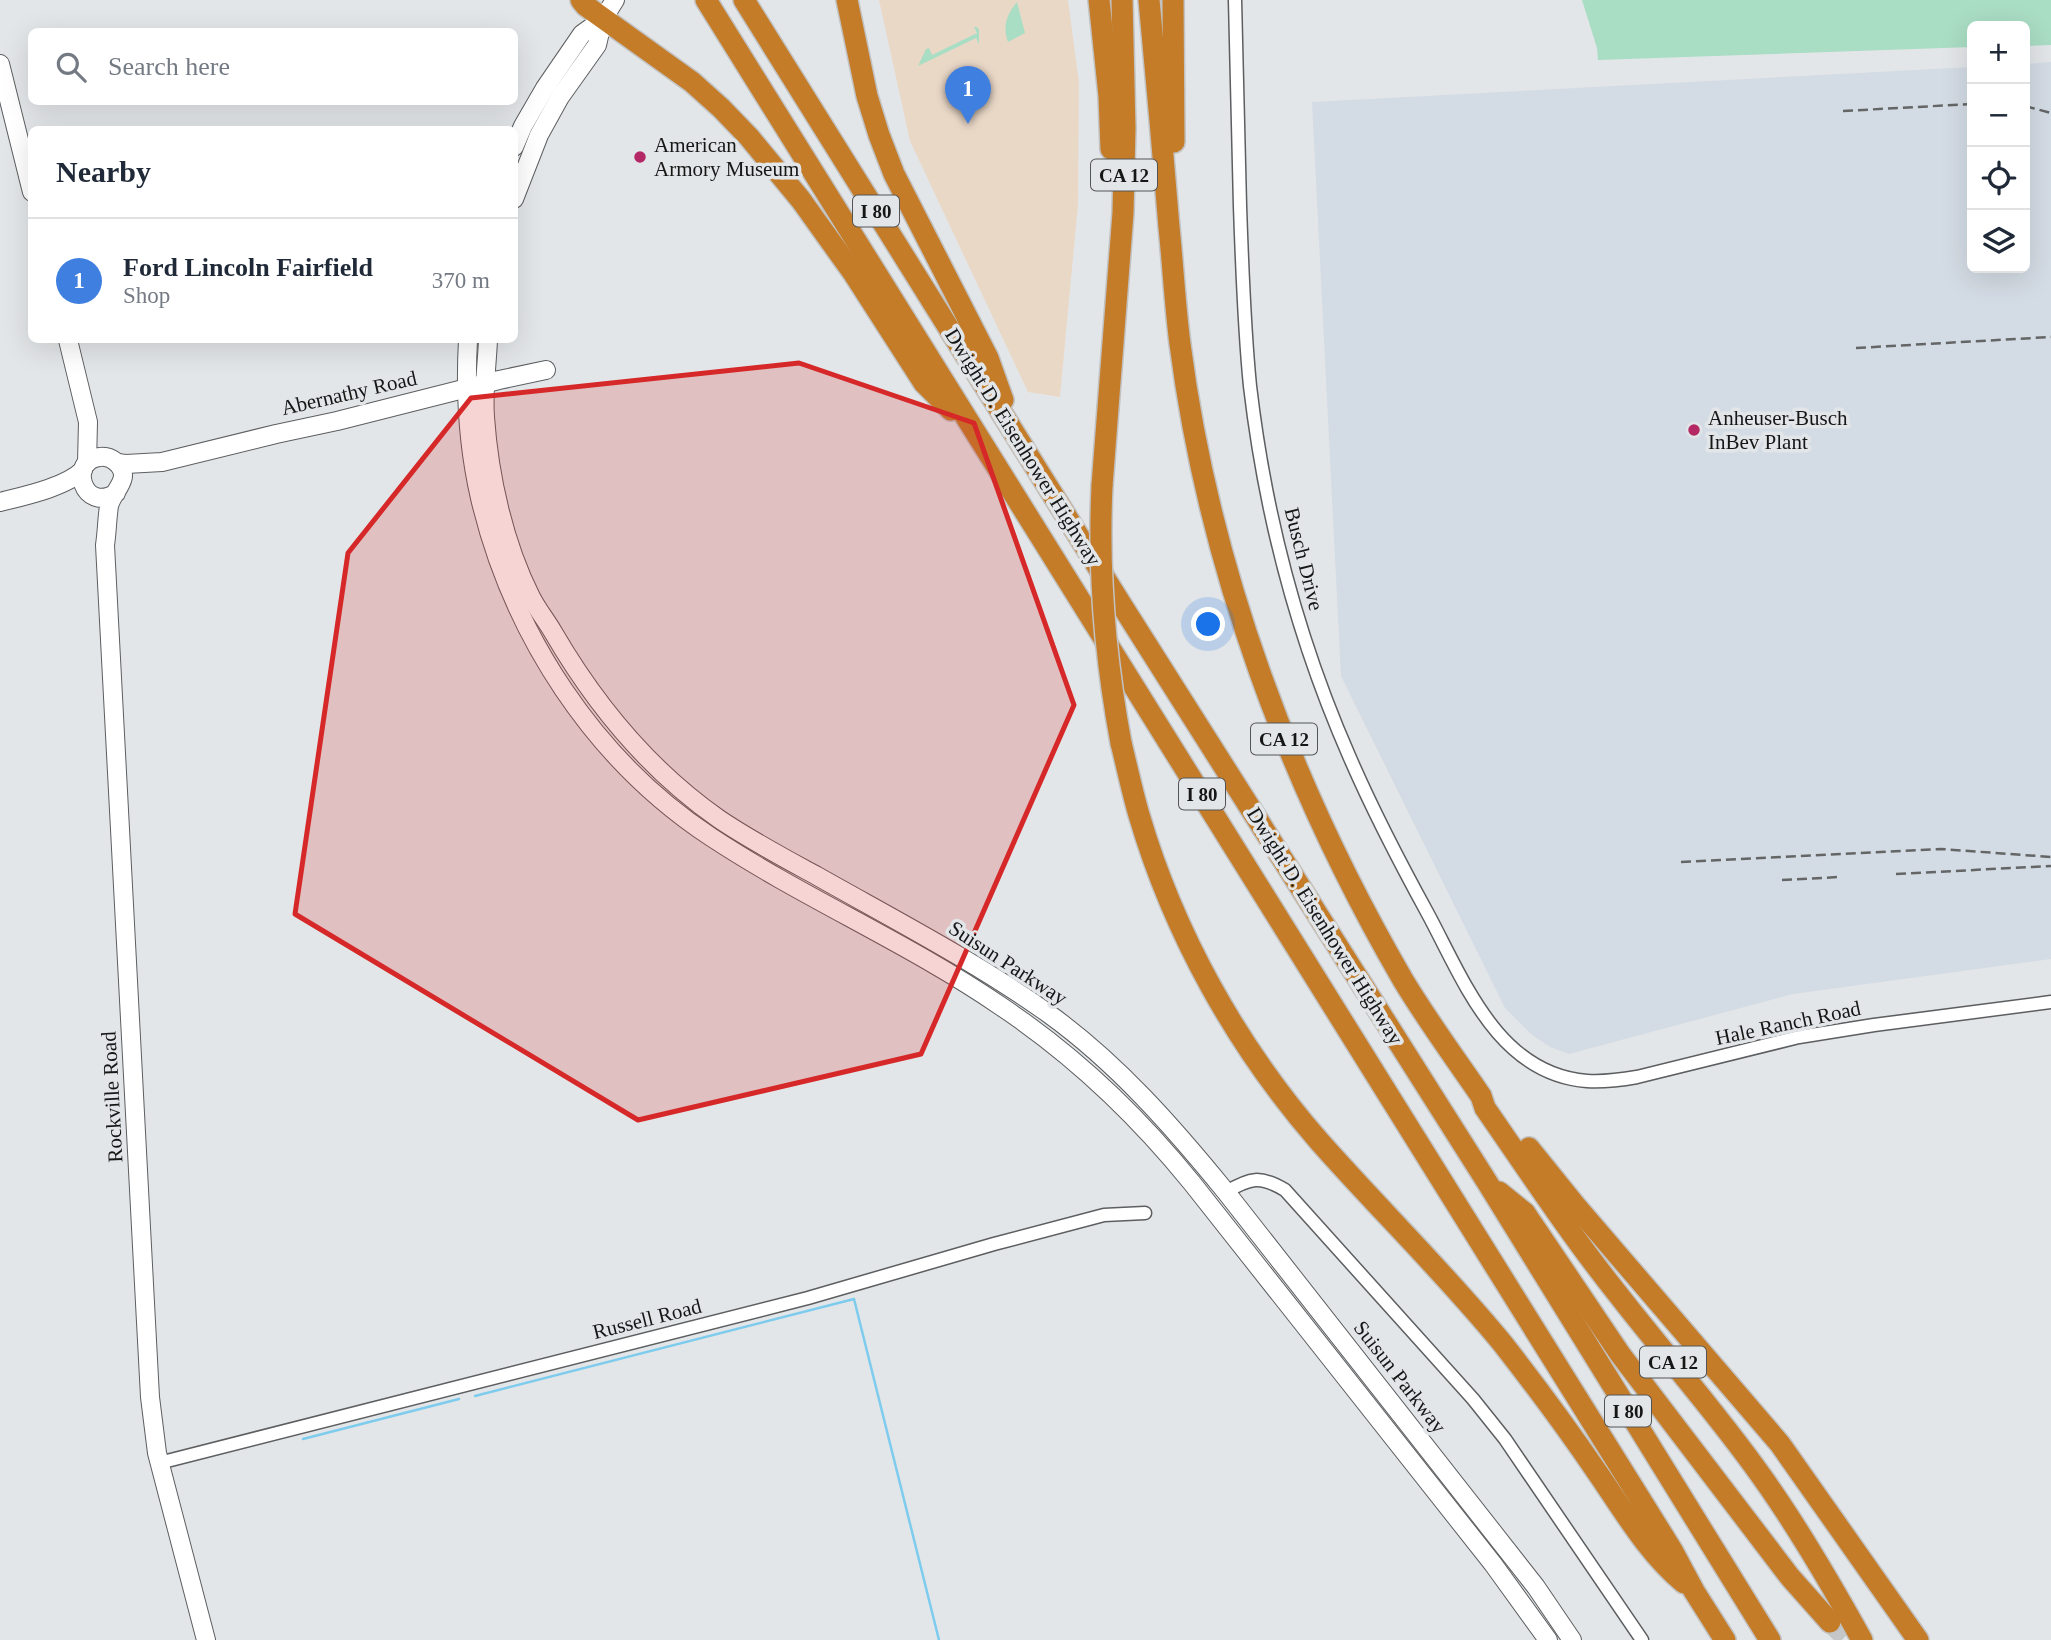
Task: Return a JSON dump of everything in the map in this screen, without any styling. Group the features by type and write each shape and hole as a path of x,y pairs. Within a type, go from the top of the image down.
{"highway":[{"path":"581,0 603,19 692,82 748,137 801,200 854,274 924,383 979,438"},
{"name":"Dwight D. Eisenhower Highway","path":"706,0 1658,1526 1725,1640"},
{"name":"Dwight D. Eisenhower Highway","path":"744,0 1007,423 1486,1182 1770,1640"},
{"path":"847,0 867,96 889,161 988,358 1000,390 1007,423"},
{"path":"1099,0 1111,140 1113,350"},
{"name":"CA 12","path":"1122,0 1123,214 1102,486 1100,550 1103,615 1121,743 1139,815 1160,877 1206,978 1261,1067 1317,1139 1502,1343 1586,1455 1646,1545 1665,1567 1694,1591"},
{"name":"CA 12","path":"1149,0 1180,344 1194,427 1222,552 1286,744 1324,831 1404,982 1481,1097 1485,1108 1579,1243 1726,1427 1763,1478 1798,1530 1859,1636"},
{"path":"1173,0 1180,344"},
{"path":"1481,1097 1493,1100 1575,1205 1780,1444 1918,1640"},
{"path":"1486,1182 1525,1213 1628,1364 1790,1577 1830,1622"}],"main road":[{"path":"518,138 523,127 578,55 597,45 603,19 615,0"},
{"path":"0,64 28,176"},
{"path":"518,189 566,73"},
{"path":"43,491 78,489 104,498 119,487 122,474 102,450 88,422 69,343"},
{"name":"Suisun Parkway","path":"468,343 466,389 474,466 489,533 505,579 551,670 613,752 660,798 709,836 752,863 968,984 1039,1032 1104,1087 1164,1148 1493,1564 1548,1640"},
{"name":"Suisun Parkway","path":"488,343 485,416 490,463 507,533 530,596 586,686 628,739 673,783 719,819 978,967 1051,1016 1094,1051 1150,1104 1226,1192 1536,1587 1572,1640"},
{"name":"Abernathy Road","path":"113,461 126,464 162,462 546,370"},
{"path":"88,422 82,482 90,494"},
{"path":"0,502 43,491 75,478 85,466 98,457 113,461"},
{"name":"Abernathy Road","path":"119,487 129,476 162,462"},
{"name":"Rockville Road","path":"105,545 110,503 119,487"},
{"name":"Rockville Road","path":"90,494 97,503 105,545 150,1397 159,1463 206,1640"}],"street":[{"name":"Busch Drive","path":"1235,0 1242,265 1251,386 1272,518 1290,590 1303,634 1345,746 1403,869 1489,1024 1511,1047 1536,1065"},
{"name":"Hale Ranch Road","path":"1536,1065 1560,1076 1586,1081 1609,1081 1637,1077 1800,1037 2051,1002"},
{"path":"1226,1192 1246,1181 1262,1180 1285,1190 1473,1399 1505,1439 1642,1640"},
{"name":"Russell Road","path":"159,1463 808,1298 1104,1215 1145,1213"}],"highlighted area":[{"path":"799,363 974,423 1074,705 921,1054 638,1120 295,914 348,553 471,398"}],"shaded area":[{"path":"879,0 1068,0 1079,83 1078,204 1060,397 1028,392 910,141"},
{"path":"2051,62 2051,959 1793,994 1569,1054 1550,1047 1531,1034 1505,1008 1341,676 1312,102 1967,67 1967,273 2030,273 2030,64"}],"green space":[{"path":"1582,0 2051,0 2051,45 2030,46 2030,21 1967,21 1967,47 1598,60 1597,48"},
{"path":"1017,2 1025,33 1008,42 1006,20"},
{"path":"974,27 979,30 979,44 976,38 918,66 926,49 929,48 932,55 977,33"}],"waterway":[{"path":"475,1396 854,1299 939,1640"},
{"path":"303,1439 459,1399"}],"tunnel":[{"path":"1830,1622 1849,1640"}],"railway":[{"path":"1843,111 1967,104"},
{"path":"2030,107 2051,113"},
{"path":"1856,348 2051,337"},
{"path":"1681,862 1941,849 2051,857"},
{"path":"1896,874 2051,866"},
{"path":"1782,880 1839,877"}],"place":[{"name":"Ford Lincoln Fairfield","path":"968,124"},
{"name":"American Armory Museum","path":"640,157"},
{"name":"Anheuser-Busch InBev Plant","path":"1694,430"}]}
